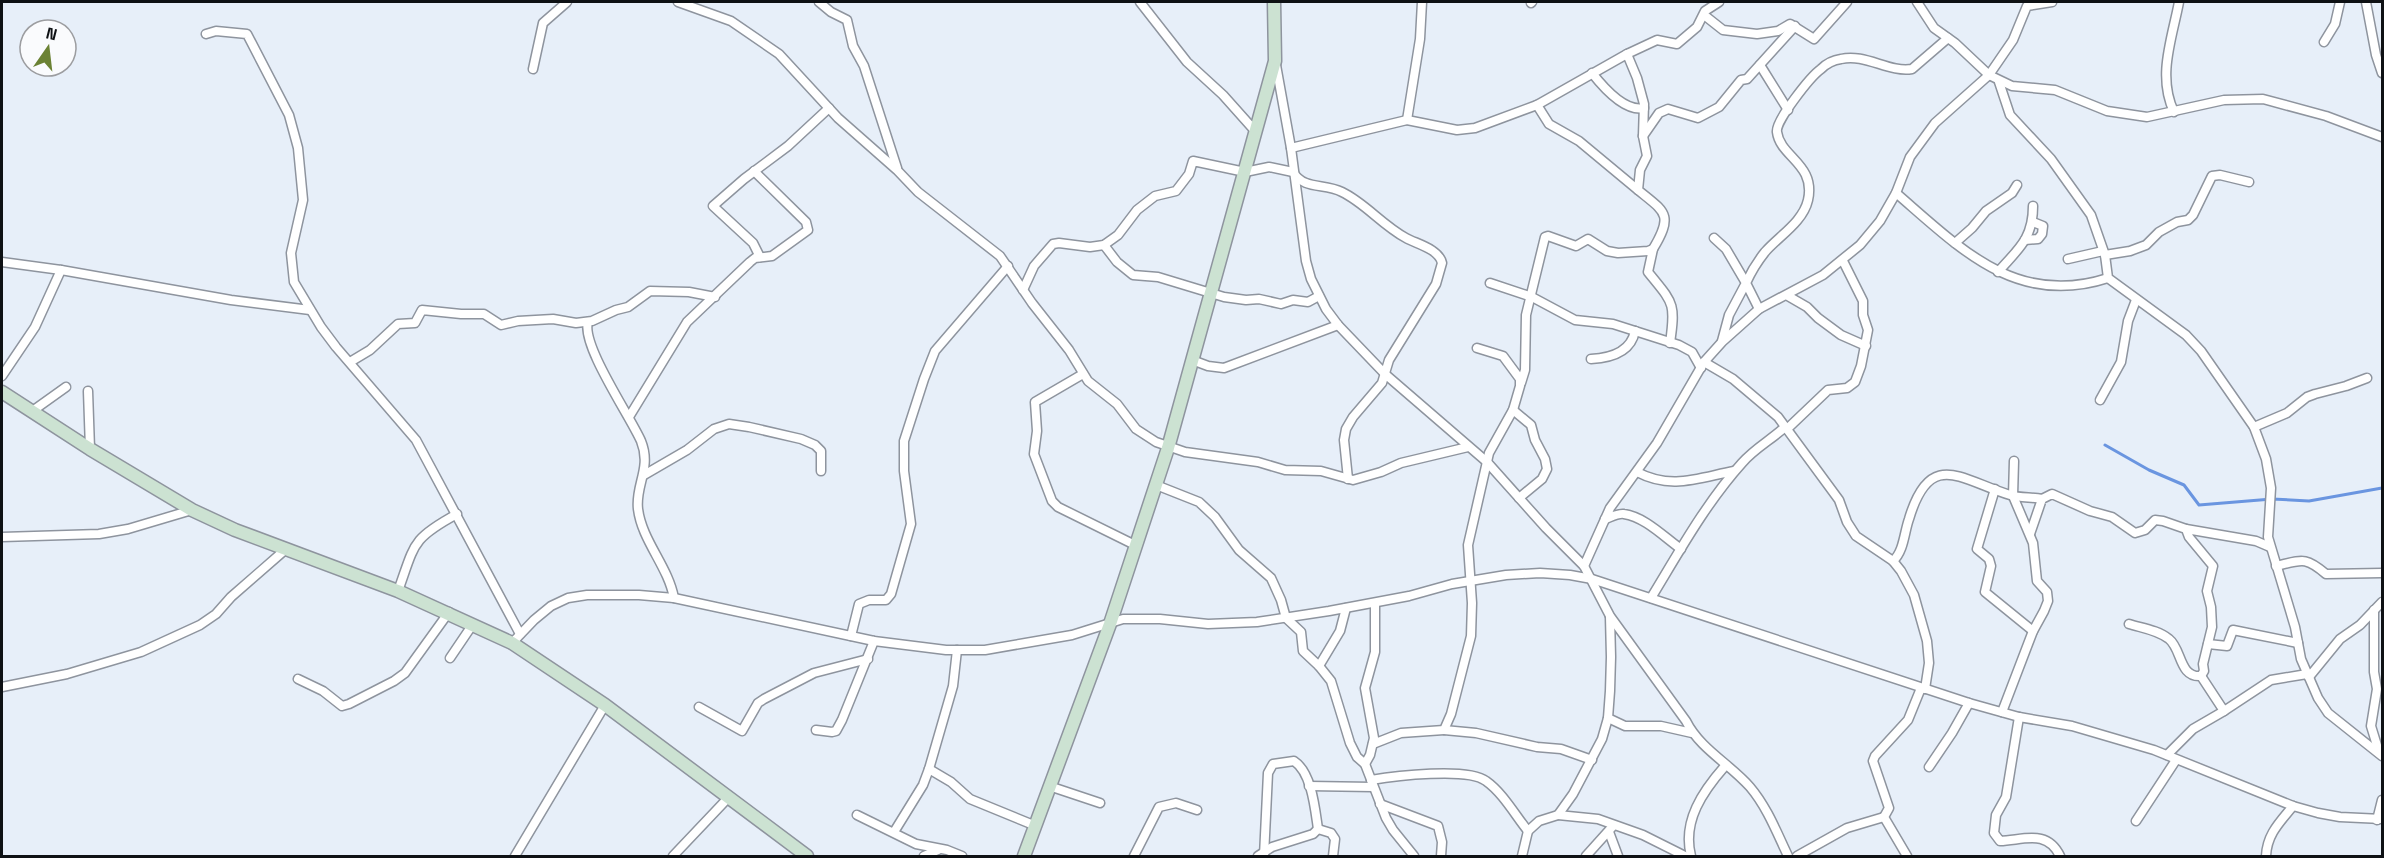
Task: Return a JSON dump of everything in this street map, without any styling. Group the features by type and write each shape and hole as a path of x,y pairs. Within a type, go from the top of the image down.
{"street":[{"path":"533,69 543,23 567,2"},
{"path":"678,2 731,21 782,57 849,128 897,170 918,192 994,250 1069,350 1083,374 1095,387 1117,404 1136,429 1168,448 1258,462 1285,470 1321,471 1359,480 1401,463 1468,447"},
{"path":"819,2 831,12 847,20 853,46 864,66 897,170"},
{"path":"1140,2 1187,62 1223,95 1256,132"},
{"path":"1274,2 1275,61 1291,148 1306,261 1319,296 1338,325 1385,374 1486,462 1584,566 1610,616 1686,721 1692,733 1749,786 1762,804 1788,856"},
{"path":"1407,120 1422,20 1422,2"},
{"path":"1291,148 1407,120 1462,130 1487,125 1537,105 1627,54 1657,40 1677,44 1697,27 1710,7 1719,2"},
{"path":"1704,15 1723,30 1764,34 1778,31 1785,25 1795,26 1814,39 1847,2"},
{"path":"1917,2 1934,28 1964,51 1989,75 1999,82 2012,86 2055,90 2118,114 2147,117 2224,100 2263,99 2326,116 2382,137"},
{"path":"1584,566 1605,519 1623,489 1657,443 1702,365 1722,342 1759,309 1788,296 1823,275 1843,261 1860,244 1880,221 1896,193 1910,157 1935,123 1989,75 2013,40 2027,4 2052,2"},
{"path":"2174,112 2167,97 2166,71 2179,2"},
{"path":"2324,42 2335,24 2340,2"},
{"path":"2366,2 2374,48 2382,73"},
{"path":"1642,136 1659,113 1668,109 1698,118 1711,112 1724,102 1742,80 1747,79 1795,26"},
{"path":"207,34 216,31 247,34 289,115 298,148 303,193 300,221 291,253 294,282 326,334 416,440 457,514 516,638"},
{"path":"1722,342 1729,315 1754,267 1805,210 1809,198 1805,173 1780,141 1777,128 1813,76 1832,62 1843,58 1855,58 1897,69 1912,69 1948,38"},
{"path":"1627,54 1637,78 1644,108 1642,136 1647,156 1640,170 1638,190"},
{"path":"1024,856 1052,786 1110,624 1168,448 1275,61"},
{"path":"1760,65 1788,110"},
{"path":"1592,74 1620,100 1633,108 1644,108"},
{"path":"1999,82 2010,115 2051,159 2091,215 2104,253 2108,278 2170,323 2201,351 2254,427 2266,459 2270,481 2271,503 2267,527 2270,547 2308,675 2328,713 2381,755"},
{"path":"1537,105 1550,124 1579,141 1659,206 1665,217 1662,231 1653,249 1648,272 1672,305 1674,323 1670,343"},
{"path":"760,257 753,243 713,206 754,171 788,147 830,108"},
{"path":"1023,290 1031,270 1053,244 1090,247 1104,245 1114,239 1137,210 1155,196 1178,189 1189,174 1193,161 1245,172 1269,167 1293,172 1301,182 1343,192 1384,224 1438,255 1441,259 1440,275 1389,360 1382,383 1353,417 1345,434 1348,479"},
{"path":"629,417 687,322 750,262 760,257 772,256 805,233 808,225 754,171"},
{"path":"2068,260 2140,247 2177,222 2188,220 2193,215 2209,180 2215,174 2249,182"},
{"path":"1955,243 1986,211 2012,193 2017,185"},
{"path":"1896,193 1955,243 1998,272 2019,280 2050,286 2086,285 2108,278"},
{"path":"1998,272 2025,240 2033,222 2033,206"},
{"path":"1444,730 1471,636 1468,545 1486,462 1513,410 1526,370 1526,315 1532,297 1543,240 1548,236 1576,246 1588,239 1618,254 1653,249"},
{"path":"1714,238 1726,249 1759,309"},
{"path":"1104,245 1117,262 1133,275 1158,277 1211,293 1281,304 1293,300 1308,302 1319,296"},
{"path":"1651,598 1734,471 1752,452 1786,428 1828,390 1847,388 1855,382 1866,346 1868,330 1863,315 1863,301 1843,261"},
{"path":"2,262 62,270 161,289 310,310"},
{"path":"851,636 859,604 869,600 886,600 891,594 910,524 904,471 904,441 935,351 1008,266"},
{"path":"2,376 34,327 62,270"},
{"path":"1490,284 1532,297 1575,320 1614,324 1670,343 1692,352 1702,365 1733,379 1778,417 1839,500 1847,522 1856,536 1893,561 1914,595 1923,624 1929,663 1923,688 1908,720 1873,761 1889,808 1884,817 1847,828 1797,856"},
{"path":"350,362 370,350 398,324 415,323 422,310 468,315 484,314 501,325 519,321 553,319 576,323 588,322 607,316 616,310 625,309 650,291 689,292 715,297"},
{"path":"1788,296 1808,307 1840,335 1866,346"},
{"path":"2100,400 2121,362 2128,321 2136,300"},
{"path":"588,322 586,329 599,364 629,417 643,449 644,475 638,501 639,515 668,578 674,598"},
{"path":"1192,360 1208,366 1224,368 1338,325"},
{"path":"1591,359 1628,348 1632,344 1635,332"},
{"path":"1477,348 1503,356 1520,379 1520,386"},
{"path":"1083,374 1035,402 1037,431 1034,454 1036,462 1052,501 1058,507 1137,546"},
{"path":"2254,427 2287,413 2307,397 2367,378"},
{"path":"31,412 66,387"},
{"path":"88,391 90,449"},
{"path":"2,392 90,449 192,510 286,549 398,591 473,624 516,638 807,856"},
{"path":"1513,410 1531,426 1547,469 1542,479 1519,498"},
{"path":"644,475 687,450 714,429 736,424 811,442 821,451 821,471"},
{"path":"2002,712 2033,631 2048,602 2047,592 2037,581 2033,543 2019,516 2013,496 2014,461"},
{"path":"1637,472 1656,481 1672,483 1734,471"},
{"path":"1893,561 1901,554 1912,508 1923,486 1943,475 1956,475 2013,496 2042,499 2052,494 2090,511 2118,519 2134,533 2145,530 2155,520 2186,529 2256,541 2270,547"},
{"path":"1156,485 1188,496 1206,508 1233,544 1268,574 1278,591 1286,618 1300,632 1301,646 1305,654 1331,681 1353,750 1365,764 1380,804 1393,830 1414,856"},
{"path":"1995,489 1977,549 1989,559 1991,566 1985,592 1987,596 2033,631"},
{"path":"2030,534 2042,499"},
{"path":"2,537 99,534 128,529 192,510"},
{"path":"1605,519 1621,513 1635,518 1681,549"},
{"path":"398,591 411,551 418,540 428,530 457,514"},
{"path":"2186,529 2189,537 2213,566 2207,591 2212,616 2203,664 2204,671 2201,676"},
{"path":"2,687 67,674 141,652 200,625 216,614 231,597 286,549"},
{"path":"2276,566 2305,561 2317,565 2326,574 2382,573"},
{"path":"516,638 551,606 568,598 587,595 628,595 674,598 874,641 915,647 985,650 1072,635 1123,619 1138,618 1208,624 1286,618 1375,603 1452,584 1506,575 1540,573 1570,575 1592,579 1970,703 2019,717 2082,729 2167,755 2293,806 2340,817 2380,820 2382,800"},
{"path":"2167,755 2193,729 2271,680 2308,675 2340,639 2360,625 2382,602"},
{"path":"1365,764 1373,744 1373,727 1365,688 1375,652 1375,603"},
{"path":"1319,666 1340,631 1347,608"},
{"path":"2374,610 2374,672 2377,689 2371,726 2381,755"},
{"path":"298,679 323,692 342,706 350,704 399,678 449,612"},
{"path":"1558,815 1593,760 1608,718 1611,657 1610,616"},
{"path":"450,658 473,624"},
{"path":"2129,624 2152,630 2170,639 2176,645 2185,669 2195,676 2201,676"},
{"path":"2208,644 2227,646 2233,630 2298,643"},
{"path":"816,730 832,732 839,727 874,641"},
{"path":"894,832 923,784 929,769 952,686 957,650"},
{"path":"699,707 742,731 758,703 765,699 814,673 868,659"},
{"path":"2201,676 2224,711"},
{"path":"1929,767 1953,733 1970,703"},
{"path":"519,854 604,705"},
{"path":"2019,717 2006,797 1996,815 1994,833 2000,840 2022,838 2043,840 2053,844 2060,856"},
{"path":"1608,718 1625,726 1661,726 1692,733"},
{"path":"1373,744 1401,733 1444,730 1476,733 1537,747 1561,749 1593,760"},
{"path":"2136,821 2156,795 2176,760"},
{"path":"1289,761 1297,763 1303,770 1309,786 1318,829 1313,834 1262,855 1270,767 1278,762 1289,761"},
{"path":"1691,856 1688,845 1689,825 1712,781 1725,766"},
{"path":"929,769 948,780 970,799 1036,826"},
{"path":"1309,786 1372,783 1423,774 1479,777 1497,790 1528,831"},
{"path":"1052,786 1100,803"},
{"path":"673,856 728,798"},
{"path":"1134,856 1159,807 1176,803 1197,810"},
{"path":"1380,804 1438,826 1442,842 1441,856"},
{"path":"2266,856 2266,846 2274,829 2293,806"},
{"path":"857,815 916,844 947,850 962,856"},
{"path":"1522,856 1528,831 1539,821 1558,815 1590,817 1611,829 1643,835 1685,856"},
{"path":"1884,817 1907,856"},
{"path":"1318,829 1331,833 1335,839 1333,856"},
{"path":"1586,856 1611,829"},
{"path":"1611,829 1618,856"},
{"path":"924,856 939,850"}],"waterway":[{"path":"2105,445 2149,470 2184,485 2199,505 2272,499 2309,501 2382,488"}]}
